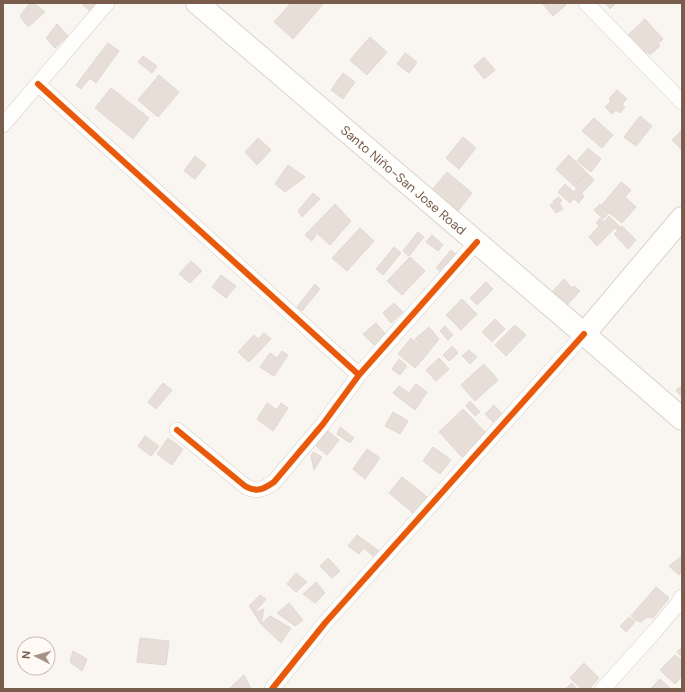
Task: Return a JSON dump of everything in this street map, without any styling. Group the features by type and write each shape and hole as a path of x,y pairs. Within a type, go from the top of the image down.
{"main road":[{"name":"Santo Niño-San Jose Road","path":"197,3 682,419"},
{"path":"584,334 682,218"}],"street":[{"path":"3,124 107,3"},
{"path":"586,3 682,102"},
{"path":"38,84 359,375"},
{"path":"177,430 245,486 254,490 265,488 274,482 323,424 359,375 477,242"},
{"path":"272,689 330,617 584,334"},
{"path":"603,689 659,626 682,597"}],"building":[{"path":"30,3 34,3 45,12 28,27 20,16"},
{"path":"81,3 99,3 93,14"},
{"path":"291,3 324,3 293,39 274,22"},
{"path":"542,3 564,3 566,5 553,16"},
{"path":"605,3 613,3 615,4 610,9"},
{"path":"645,19 663,39 658,44 660,46 650,55 648,52 643,57 627,36"},
{"path":"57,24 68,36 55,48 46,38"},
{"path":"370,37 387,52 367,75 350,60"},
{"path":"108,43 119,51 96,83 90,78 81,89 76,85"},
{"path":"405,53 417,62 409,73 397,64"},
{"path":"143,56 157,66 152,73 138,62"},
{"path":"484,57 495,70 484,79 474,66"},
{"path":"343,73 355,82 343,99 331,90"},
{"path":"159,75 179,92 158,117 138,100"},
{"path":"111,88 149,118 133,139 95,108"},
{"path":"617,90 627,99 622,104 625,107 620,113 616,110 612,114 605,107 611,101 609,99"},
{"path":"640,116 652,126 636,146 624,137"},
{"path":"594,118 613,135 602,148 582,131"},
{"path":"682,130 682,150 672,140"},
{"path":"463,137 476,148 459,169 446,158"},
{"path":"258,138 271,150 257,165 245,152"},
{"path":"588,148 601,159 591,172 577,161"},
{"path":"569,155 587,173 574,186 556,169"},
{"path":"195,156 206,165 195,179 184,171"},
{"path":"288,165 305,177 285,192 275,184"},
{"path":"447,172 472,193 457,212 431,191"},
{"path":"587,173 594,180 582,193 575,187"},
{"path":"621,182 631,190 625,197 636,207 622,223 601,206"},
{"path":"565,184 574,192 576,189 584,196 579,203 574,199 570,203 558,192"},
{"path":"313,193 320,199 302,217 298,211"},
{"path":"559,197 562,201 559,203 563,209 556,213 550,205"},
{"path":"335,204 351,221 330,245 317,233 312,241 305,235"},
{"path":"600,204 609,213 603,219 594,210"},
{"path":"609,216 620,227 618,230 615,228 597,246 589,237 599,226 596,223 600,218 604,222"},
{"path":"622,226 636,240 628,249 614,234"},
{"path":"360,228 374,241 347,271 332,258"},
{"path":"418,232 424,237 409,256 403,251"},
{"path":"432,235 443,245 438,251 426,242"},
{"path":"394,247 401,253 383,275 376,269"},
{"path":"451,250 460,258 444,275 436,268"},
{"path":"410,257 425,271 402,295 387,281"},
{"path":"191,261 202,271 190,283 179,274"},
{"path":"221,275 236,286 226,298 212,287"},
{"path":"564,279 572,288 574,286 580,291 565,307 551,293"},
{"path":"486,282 493,289 477,305 470,298"},
{"path":"315,284 320,289 302,311 297,307"},
{"path":"462,299 477,314 461,330 446,315"},
{"path":"394,303 403,312 391,323 383,313"},
{"path":"495,319 505,329 492,342 482,332"},
{"path":"376,323 388,337 376,347 363,334"},
{"path":"515,325 526,335 506,356 495,345"},
{"path":"445,326 453,335 448,340 440,331"},
{"path":"429,327 439,339 428,353 415,339"},
{"path":"264,333 271,339 249,362 238,352 254,335 258,339"},
{"path":"411,338 428,353 415,368 398,354"},
{"path":"452,346 458,353 449,361 443,355"},
{"path":"469,350 477,357 470,364 462,356"},
{"path":"282,351 288,355 274,376 260,367 270,353 277,358"},
{"path":"439,358 449,369 436,381 426,370"},
{"path":"399,359 407,366 400,375 392,369"},
{"path":"484,364 498,380 475,401 461,385"},
{"path":"163,383 172,390 156,409 148,402"},
{"path":"416,384 427,392 415,410 393,393 399,386 409,393"},
{"path":"682,386 682,397 676,390"},
{"path":"470,401 480,412 475,416 466,406"},
{"path":"267,403 277,410 281,403 288,408 273,431 257,419"},
{"path":"494,405 502,414 493,422 485,414"},
{"path":"463,409 487,434 463,458 439,432"},
{"path":"393,412 408,421 400,434 385,426"},
{"path":"340,427 354,438 350,443 337,434"},
{"path":"328,431 339,440 327,455 316,446"},
{"path":"145,436 159,446 151,456 138,446"},
{"path":"168,438 183,449 172,465 157,454"},
{"path":"433,447 451,460 440,474 423,461"},
{"path":"367,449 380,458 365,479 353,469"},
{"path":"313,452 322,457 314,470 311,456"},
{"path":"402,477 427,497 413,513 389,493"},
{"path":"357,535 379,551 374,557 364,548 359,554 348,546"},
{"path":"682,556 682,571 679,575 669,566"},
{"path":"328,558 340,571 332,578 320,566"},
{"path":"296,573 307,582 296,592 287,584"},
{"path":"316,582 325,593 315,603 303,594"},
{"path":"656,587 669,598 653,618 647,617 641,622 635,620 631,616"},
{"path":"260,595 266,599 254,613 249,606"},
{"path":"289,603 303,620 295,626 277,613"},
{"path":"264,609 261,624 254,613"},
{"path":"270,616 291,628 281,643 261,624"},
{"path":"629,617 635,622 626,632 620,626"},
{"path":"140,638 169,641 166,665 137,662"},
{"path":"682,647 682,657 677,652"},
{"path":"73,651 87,659 82,671 70,662"},
{"path":"675,655 682,661 682,676 675,684 660,670"},
{"path":"584,663 599,678 589,689 582,689 570,678"},
{"path":"244,675 251,689 229,689"},
{"path":"660,679 671,689 650,689"},
{"path":"572,683 577,689 565,689"}],"cycle path":[{"path":"38,84 359,375 477,242"},
{"path":"272,689 325,623 584,334"},
{"path":"177,430 245,486 257,490 267,487 274,482 323,424 359,375"}]}
